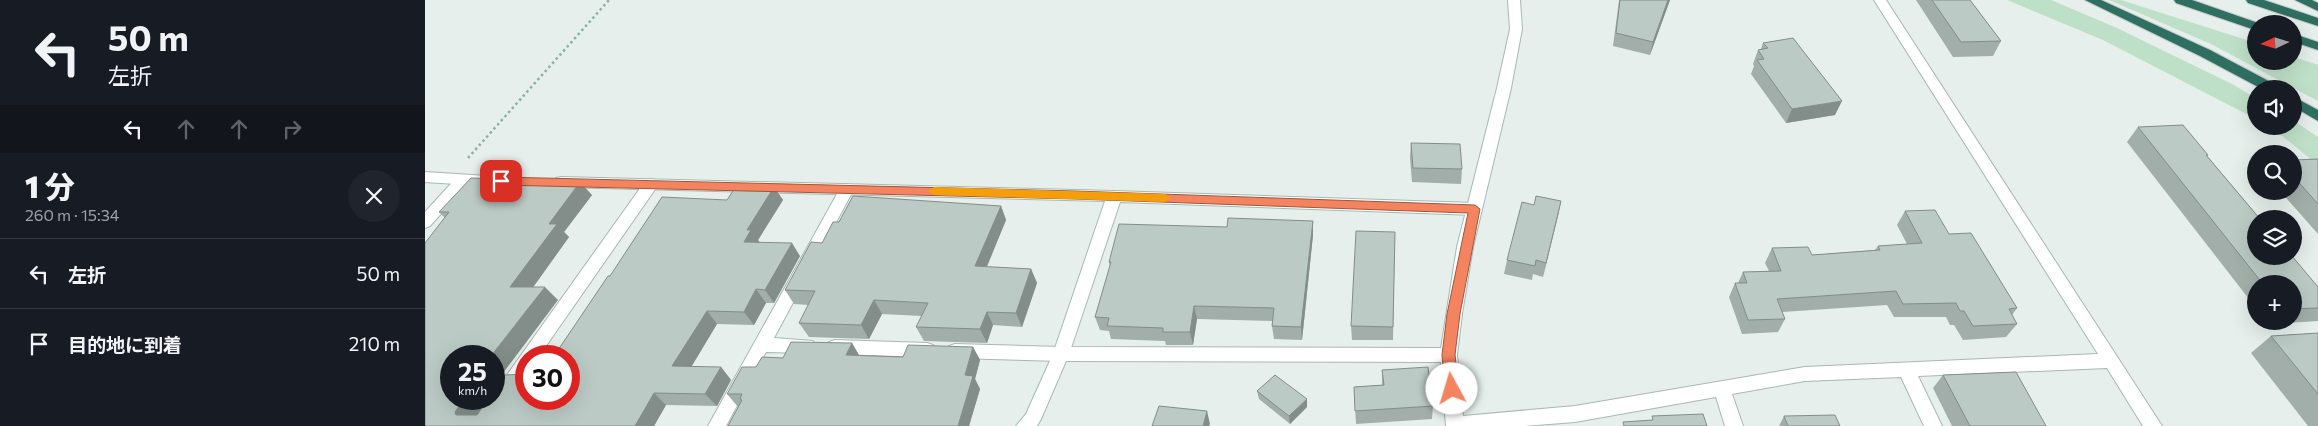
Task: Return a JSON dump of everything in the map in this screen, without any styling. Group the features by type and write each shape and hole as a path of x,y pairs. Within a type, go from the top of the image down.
{"highway":[{"path":"2091,0 2205,53 2256,80"},
{"path":"2180,0 2247,23"},
{"path":"2252,0 2318,22"},
{"path":"2301,0 2318,7"},
{"path":"2303,41 2318,46"},
{"path":"2302,106 2318,116"}],"street":[{"path":"1515,0 1516,29 1504,88 1465,247 1449,355 1455,425 1575,414 1805,374 2112,361"},
{"path":"1880,0 2153,426"},
{"path":"425,178 503,181"},
{"path":"425,222 456,179"},
{"path":"542,182 1114,196 1475,209"},
{"path":"538,345 651,184"},
{"path":"717,426 847,189"},
{"path":"1025,426 1032,419 1061,354 1114,196"},
{"path":"761,345 1061,354 1449,355"},
{"path":"1906,370 1933,426"},
{"path":"505,392 515,377"},
{"path":"1721,389 1734,426"}],"path":[{"path":"456,179 609,0"}],"green space":[{"path":"2007,0 2051,0 2117,28 2247,93 2247,114 2103,40"},
{"path":"2109,0 2121,0 2247,40 2247,63 2211,44"},
{"path":"2303,60 2318,65 2318,101 2302,92 2302,80 2279,80 2260,70 2303,70"},
{"path":"2302,126 2318,137 2318,165 2302,152 2302,145 2293,145 2281,135 2302,135"}],"building":[{"path":"1620,0 1668,0 1653,42 1616,33"},
{"path":"1932,0 1970,0 2001,41 1961,42"},
{"path":"1793,38 1842,101 1792,109 1757,60 1764,59 1758,50 1768,48 1763,43"},
{"path":"2183,125 2252,210 2247,210 2247,264 2138,127"},
{"path":"1411,143 1460,144 1462,169 1413,168"},
{"path":"2318,159 2318,204 2302,186 2302,160"},
{"path":"471,178 580,182 549,224 557,224 510,287 545,287 500,345 440,345 440,410 456,410 456,415 477,415 480,410 505,410 505,375 515,375 515,410 580,410 580,345 561,345 662,197 727,200 737,185 774,187 747,230 751,230 744,242 792,243 765,290 756,289 744,312 707,311 672,366 721,367 705,394 654,393 635,426 425,426 425,243 449,212 439,212"},
{"path":"853,196 1001,206 975,266 1031,269 1016,313 987,312 980,329 916,327 928,303 874,300 861,325 799,323 815,291 785,290 811,242 822,243 833,222 839,222"},
{"path":"1536,196 1561,201 1546,263 1536,260 1535,266 1507,260 1522,202 1534,205"},
{"path":"1935,210 1949,234 1971,233 2017,308 2009,309 2017,324 1973,326 1964,311 1960,311 1956,303 1903,304 1896,291 1777,299 1785,319 1748,320 1735,283 1747,283 1743,272 1781,271 1772,248 1808,247 1812,255 1880,250 1878,246 1922,243 1905,211"},
{"path":"1228,218 1313,221 1301,327 1272,326 1274,308 1194,306 1190,332 1163,332 1163,328 1107,326 1109,318 1095,317 1111,262 1109,262 1119,224 1227,227"},
{"path":"1356,231 1395,232 1393,327 1351,326"},
{"path":"2248,265 2300,265 2318,287 2318,308 2302,309 2302,275 2256,275"},
{"path":"2318,333 2318,394 2271,336"},
{"path":"791,342 852,343 846,355 903,357 908,345 973,347 965,375 973,376 958,426 728,426 742,400 740,399 742,394 727,394 742,367 756,367 762,357 783,358"},
{"path":"1428,367 1433,406 1355,411 1354,387 1384,385 1382,370"},
{"path":"2016,372 2046,426 1970,426 1943,375"},
{"path":"1275,375 1307,399 1289,416 1257,391"},
{"path":"1159,406 1207,411 1203,426 1152,426"},
{"path":"1703,414 1707,426 1624,426 1623,422 1653,420 1652,416"},
{"path":"1835,415 1840,426 1788,426 1784,416"}],"slow traffic":[{"path":"934,191 1165,198"}],"route":[{"path":"501,181 1075,195 1475,209 1465,247 1454,314 1449,355 1452,389"}]}
